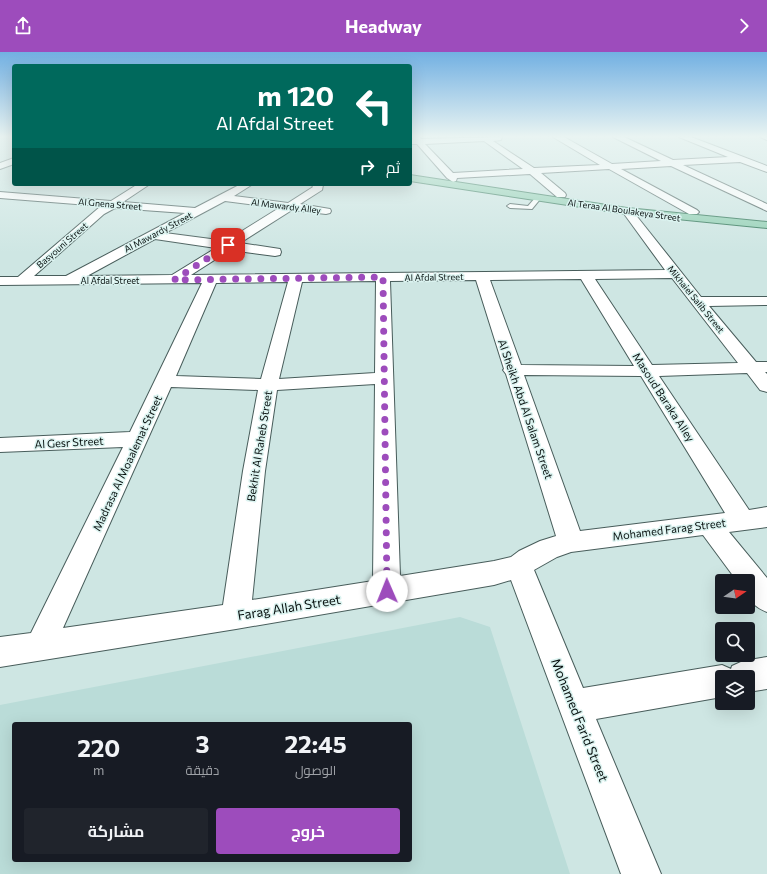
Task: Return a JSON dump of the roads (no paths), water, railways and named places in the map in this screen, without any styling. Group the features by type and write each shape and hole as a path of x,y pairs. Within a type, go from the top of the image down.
{"main road":[{"name":"Al Teraa Al Boulakeya Street","path":"424,175 693,212 767,218"},
{"name":"Al Teraa Al Boulakeya Street","path":"412,178 458,181 538,198 627,211 767,225"}],"street":[{"path":"452,175 458,181 504,175"},
{"path":"536,175 561,195"},
{"path":"625,175 693,212"},
{"path":"698,175 767,208"},
{"name":"Basyouni Street","path":"21,281 110,204 142,186"},
{"name":"Al Mawardy Street","path":"69,280 244,186"},
{"path":"174,280 318,188 318,186"},
{"path":"6,208 21,197 43,187"},
{"name":"Al Gnena Street","path":"0,195 195,211"},
{"name":"Al Mawardy Alley","path":"222,197 326,211"},
{"name":"Mikhaiel Salib Street","path":"627,211 697,302 759,367 767,386"},
{"path":"152,235 275,252"},
{"name":"Al Afdal Street","path":"0,281 676,274"},
{"name":"Masoud Baraka Alley","path":"585,275 742,520"},
{"name":"Al Sheikh Abd Al Salam Street","path":"482,276 512,370 571,542"},
{"path":"383,277 387,591"},
{"name":"Bekhit Al Raheb Street","path":"236,616 248,516 269,385 296,278"},
{"name":"Madrasa Al Moaalemat Street","path":"40,646 165,381 211,279"},
{"path":"697,302 767,301"},
{"path":"512,370 647,371 759,367"},
{"path":"165,381 196,384 269,385 339,382 384,378"},
{"name":"Al Gesr Street","path":"0,445 138,438"},
{"name":"Mohamed Farag Street","path":"571,542 767,517"},
{"path":"709,524 767,599"},
{"name":"Farag Allah Street","path":"0,652 236,616 494,573 519,566 528,559 549,549 571,542"},
{"name":"Mohamed Farid Street","path":"519,566 641,874"},
{"path":"755,675 767,673"},
{"path":"574,706 715,682"}],"lane":[{"path":"510,206 530,208 538,198"}]}
